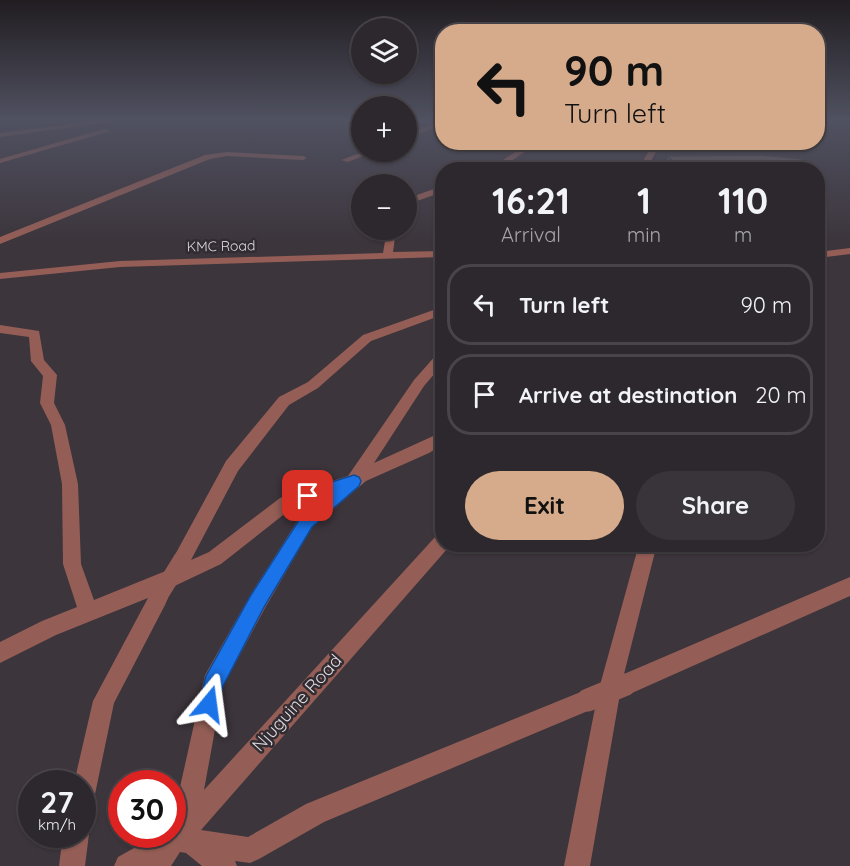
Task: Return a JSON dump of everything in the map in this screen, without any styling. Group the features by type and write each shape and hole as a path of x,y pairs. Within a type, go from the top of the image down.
{"street":[{"path":"0,241 202,159"},
{"path":"417,198 435,192"},
{"path":"388,255 390,240"},
{"path":"825,254 850,251"},
{"name":"KMC Road","path":"0,276 120,264 435,254"},
{"path":"88,770 104,700 232,466 284,401 328,373 367,338 435,314"},
{"path":"0,329 35,334 38,361 50,375 47,403 58,425 70,484 72,564 88,611"},
{"path":"0,652 88,611 164,582 215,558 286,503 354,481 419,383 435,365"},
{"path":"186,821 213,683 258,601 306,522 360,476 435,442"},
{"name":"Njuguine Road","path":"186,833 435,550"},
{"path":"578,866 609,692 646,552"},
{"path":"186,837 250,849 315,813 624,685 850,586"},
{"path":"186,838 224,866"},
{"path":"72,866 74,848"},
{"path":"127,866 161,848"},
{"name":"Njuguine Road","path":"154,866 171,848"}],"building":[{"path":"671,159 802,159 802,162 674,162"}],"route":[{"path":"209,704 213,683 258,601 306,522 354,481 308,496"}]}
